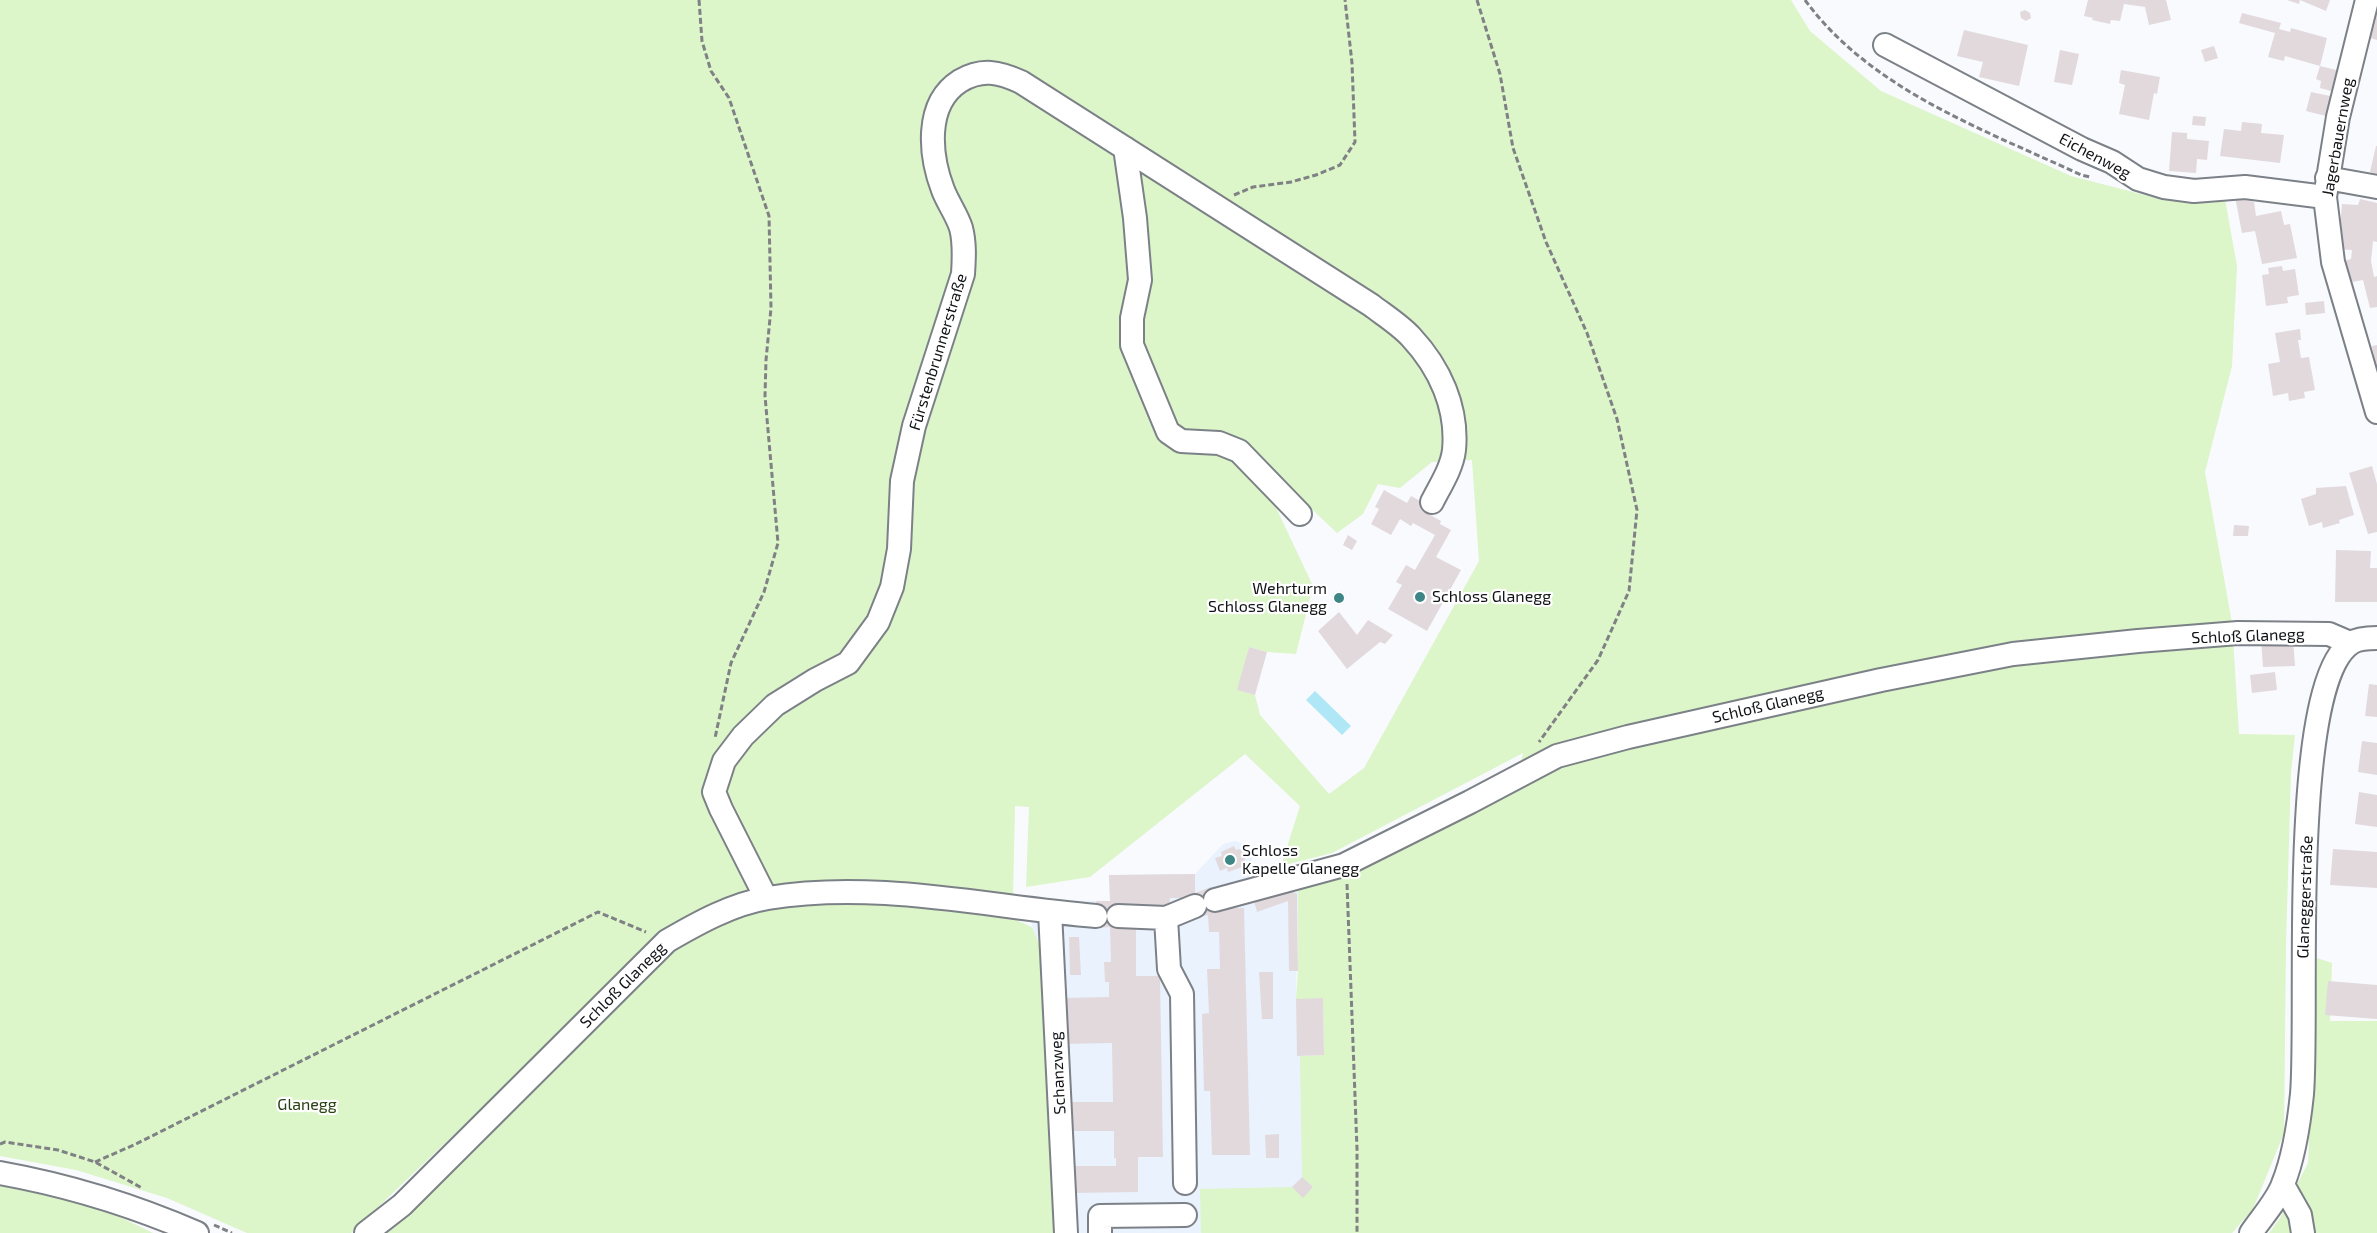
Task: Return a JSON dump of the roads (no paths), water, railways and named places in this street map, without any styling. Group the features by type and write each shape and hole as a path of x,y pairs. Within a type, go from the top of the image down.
{"street":[{"name":"Jagerbauernweg","path":"2367,0 2338,117 2326,187 2333,262 2377,412"},
{"name":"Eichenweg","path":"1885,45 2082,149 2112,162 2138,179 2164,187 2194,191 2245,187 2377,187"},
{"name":"Fürstenbrunnerstraße","path":"766,898 714,792 724,761 743,736 775,705 814,680 848,663 878,622 892,587 899,549 902,481 914,426 963,274 964,252 961,229 943,190 936,166 932,137 935,116 943,97 958,82 986,71 1021,82 1371,305 1411,336 1437,371 1453,408 1454,451 1448,470 1432,502"},
{"path":"1125,148 1135,218 1140,280 1131,318 1131,345 1168,432 1181,441 1219,443 1239,451 1300,514"},
{"name":"Schloß Glanegg","path":"366,1233 402,1205 667,941 698,923 766,898 831,893 912,896 1050,912 1166,918 1205,903 1344,865 1557,756 1628,736 1881,680 2013,654 2238,633 2329,634 2350,643"},
{"path":"2350,643 2369,638 2377,639"},
{"name":"Glaneggerstraße","path":"2283,1185 2297,1127 2302,1093 2303,926 2310,771 2321,697 2336,662 2350,643"},
{"name":"Schanzweg","path":"1050,912 1066,1233"},
{"path":"1100,1233 1100,1216 1185,1206 1182,994 1168,969 1166,918"},
{"path":"0,1173 72,1189 162,1218 197,1233"},
{"path":"2251,1233 2283,1185 2300,1215 2303,1233"}],"water":[{"path":"1315,691 1351,726 1342,735 1306,700"}],"place":[{"name":"Schloss Glanegg","path":"1420,597"},
{"name":"Wehrturm Schloss Glanegg","path":"1339,598"},
{"name":"Schloss Kapelle Glanegg","path":"1230,860"}],"park label":[{"name":"Glanegg","path":"307,1105"}]}
